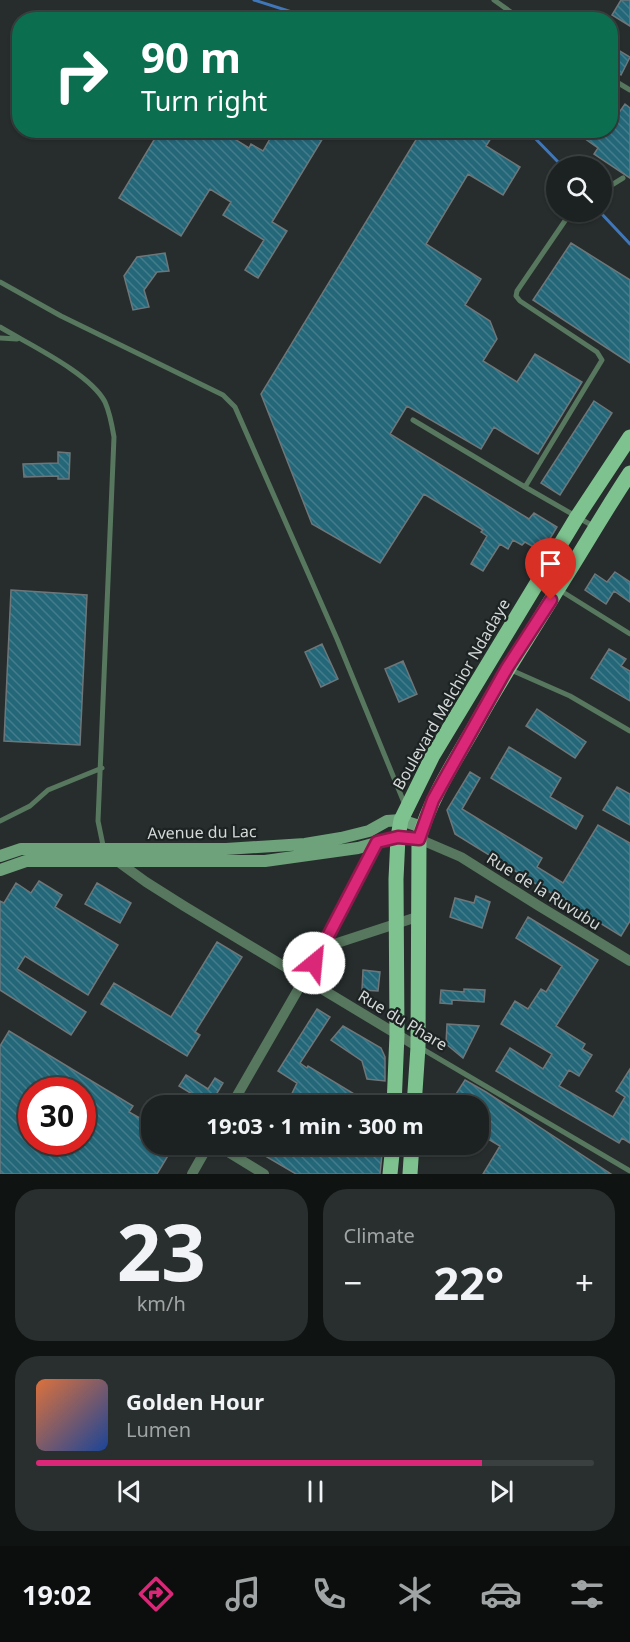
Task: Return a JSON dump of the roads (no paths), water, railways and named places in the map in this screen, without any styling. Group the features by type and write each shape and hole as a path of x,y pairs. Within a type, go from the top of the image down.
{"main road":[{"name":"Boulevard Melchior Ndadaye","path":"394,1095 397,1034 395,924 398,837 404,813 433,755 577,517 630,437"},
{"path":"415,1095 418,1047 421,833 433,800 507,668 558,589 594,526 630,473"},
{"path":"404,813 421,833"},
{"name":"Avenue du Lac","path":"0,856 21,849 226,849 305,844 369,831 404,813"},
{"name":"Avenue du Lac","path":"0,870 26,861 265,861 347,850 421,833"},
{"path":"390,1174 392,1155"},
{"path":"410,1174 411,1155"}],"street":[{"name":"Rue de la Ruvubu","path":"421,833 630,961"},
{"path":"237,1095 322,948 377,842"},
{"name":"Rue du Phare","path":"104,850 117,862 184,906 418,1047"},
{"path":"322,948 420,916"},
{"path":"192,1174 203,1155"},
{"path":"233,1155 264,1174"}],"lane":[{"path":"494,0 510,12"},
{"path":"612,185 623,178"},
{"path":"525,487 602,360 597,352 520,301 516,296 517,291 564,222"},
{"path":"0,282 61,316 223,395 235,407 337,639 404,813"},
{"path":"0,327 91,384 104,400 114,437 98,821 104,850"},
{"path":"0,338 19,339"},
{"path":"412,420 594,526"},
{"path":"540,578 630,634"},
{"path":"507,668 570,696 630,731"},
{"path":"0,821 30,806 48,790 102,768"},
{"name":"Rue du Phare","path":"418,1047 630,1171"}],"waterway":[{"path":"254,0 292,12"},
{"path":"535,138 552,156"},
{"path":"609,222 630,244"}]}
